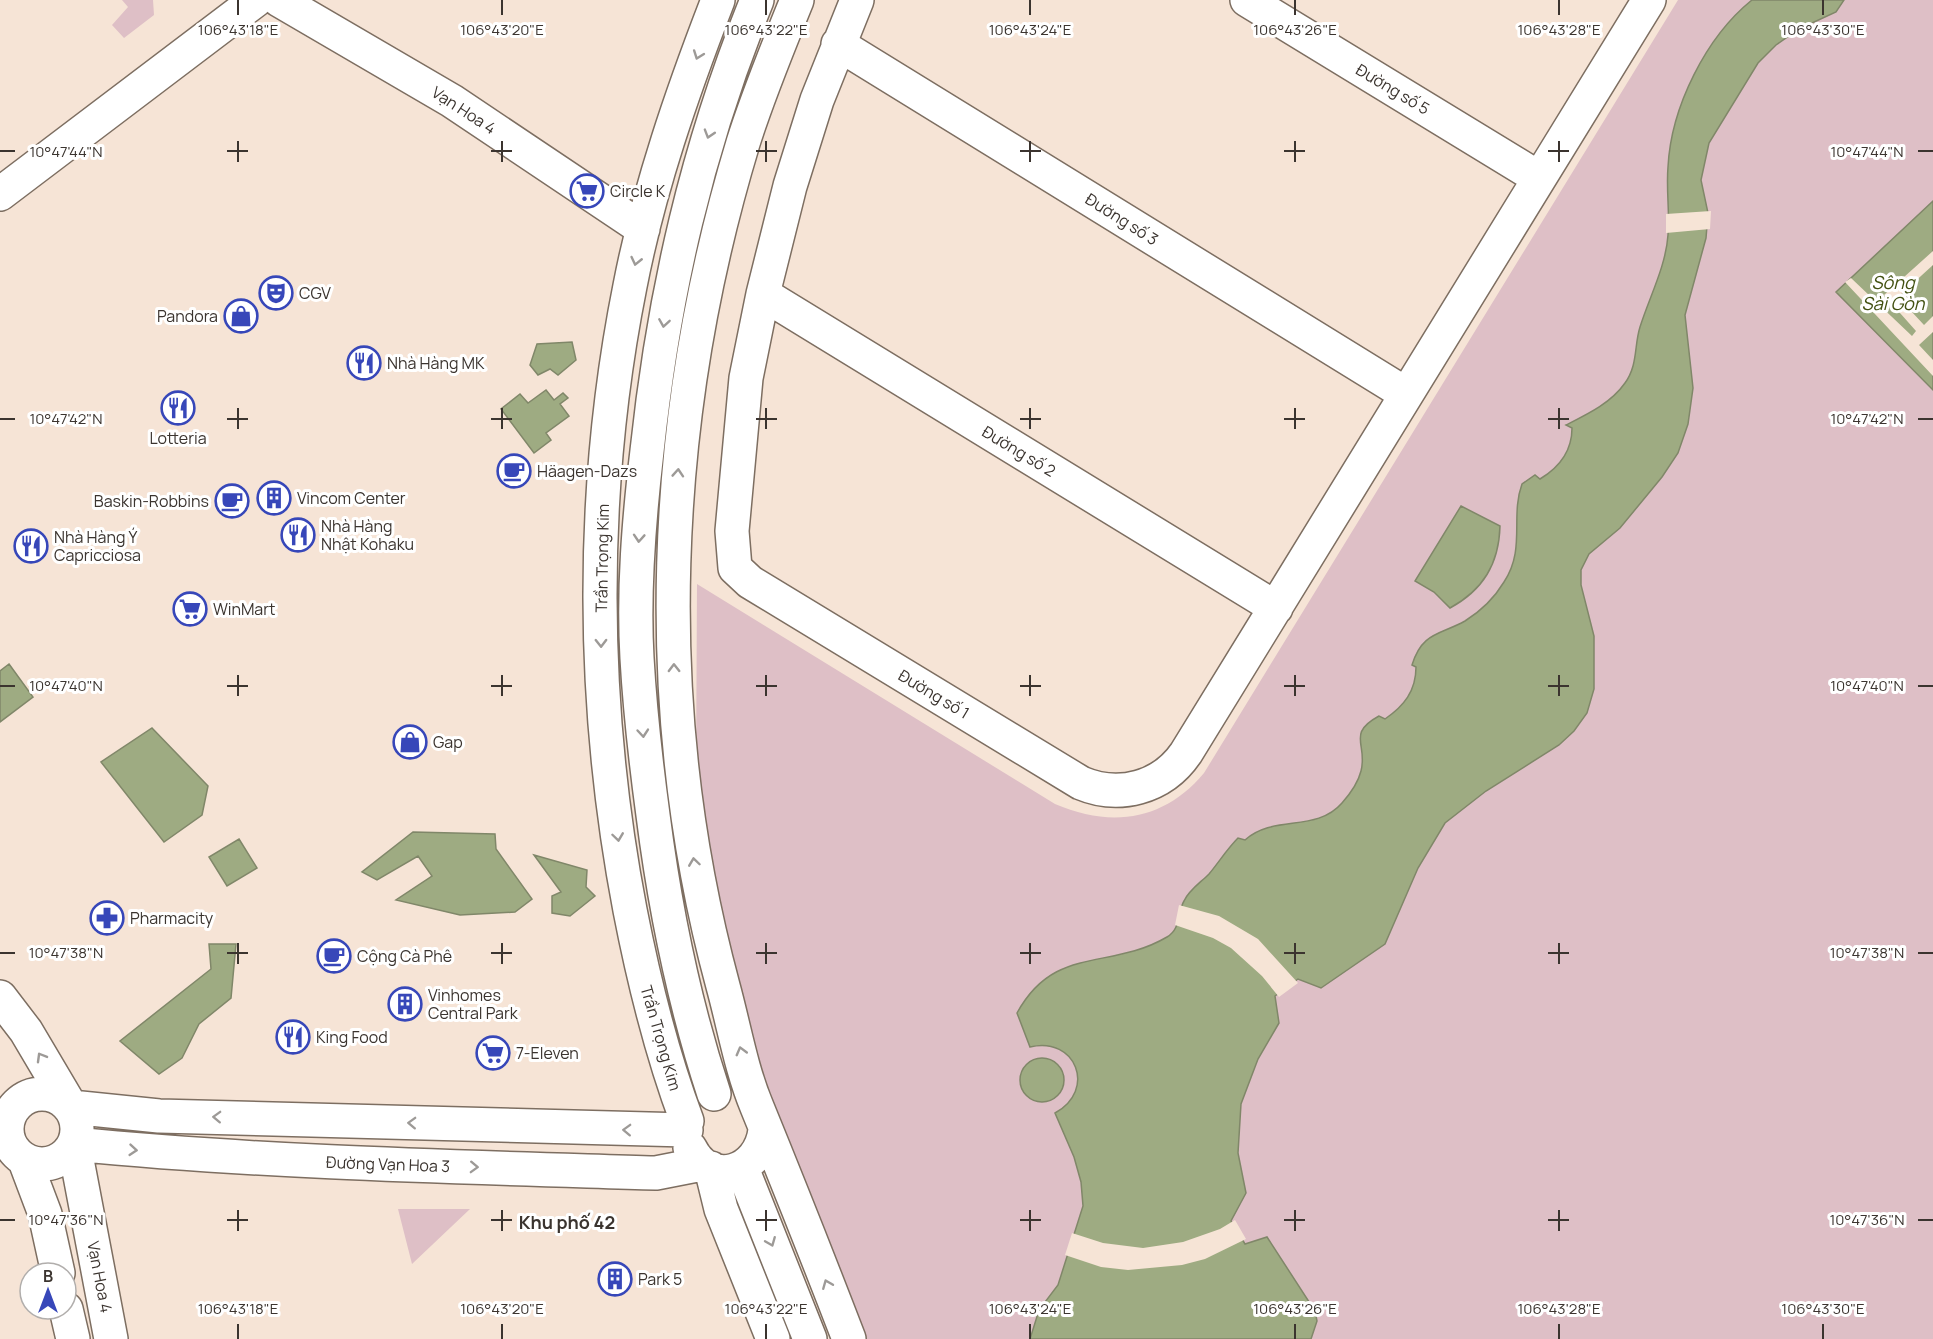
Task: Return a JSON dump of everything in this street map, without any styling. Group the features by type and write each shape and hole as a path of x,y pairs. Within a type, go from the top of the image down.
{"street":[{"path":"0,194 256,0"},
{"name":"Vạn Hoa 4","path":"279,0 452,100 643,230"},
{"name":"Trần Trọng Kim","path":"718,0 686,88 643,230 630,286 617,367 603,503 600,585 604,714 622,868 642,971 657,1033 687,1126 687,1143 718,1167 810,1339"},
{"path":"718,1167 752,1162 759,1153 761,1119 738,1094 714,1094 678,963 659,863 645,757 637,657 636,584 642,495 667,299 688,206 711,128 758,0"},
{"path":"797,0 744,142 704,295 688,381 674,537 675,697 694,864 710,936 761,1119 849,1339"},
{"path":"762,294 790,186 838,44 857,0"},
{"name":"Đường số 5","path":"1247,0 1539,178"},
{"path":"1276,608 1649,0"},
{"name":"Đường số 3","path":"838,44 1406,394"},
{"name":"Đường số 1","path":"762,294 746,378 732,531 735,568 750,582 1081,783 1100,791 1143,786 1178,765 1276,608"},
{"name":"Đường số 2","path":"762,294 1276,608"},
{"path":"0,997 12,1034 70,1107 78,1126 74,1144 59,1161 36,1164 14,1156"},
{"path":"55,1261 45,1214 14,1156 7,1135 3,1110 26,1097 38,1094 50,1094 70,1107 159,1116 687,1126"},
{"name":"Trần Trọng Kim","path":"687,1126 697,1104 714,1094"},
{"name":"Vạn Hoa 4","path":"74,1144 111,1339"},
{"name":"Đường Vạn Hoa 3","path":"74,1144 159,1153 370,1164 656,1173 718,1167"},
{"name":"Trần Trọng Kim","path":"718,1167 721,1209 773,1339"},
{"path":"69,1321 73,1339"}],"shaded area":[{"path":"122,0 153,0 154,15 124,38 112,25 128,7"},
{"path":"1678,0 1933,0 1933,201 1836,292 1933,390 1933,1339 861,1339 772,1110 717,925 696,771 697,584 1055,804 1076,812 1116,817 1136,816 1172,801 1204,773"},
{"path":"398,1209 470,1209 412,1264"}],"water":[{"path":"1752,0 1844,0 1836,12 1799,29 1776,45 1758,63 1709,143 1701,180 1708,213 1706,238 1685,315 1693,388 1688,424 1678,453 1662,477 1620,528 1589,554 1581,570 1581,585 1594,636 1594,689 1587,713 1574,731 1559,745 1486,791 1445,823 1418,868 1385,944 1321,988 1298,979 1275,996 1279,1023 1258,1059 1241,1104 1238,1153 1246,1193 1231,1221 1245,1244 1267,1237 1315,1311 1317,1321 1311,1339 1030,1339 1039,1310 1058,1285 1083,1206 1081,1182 1074,1157 1055,1113 1068,1103 1075,1091 1078,1079 1076,1067 1059,1049 1046,1046 1030,1047 1017,1013 1032,991 1048,977 1084,962 1145,947 1171,934 1175,930 1186,897 1209,874 1238,838 1245,840 1269,827 1308,821 1332,812 1342,803 1358,780 1362,762 1360,740 1363,728 1379,716 1385,719 1408,697 1415,676 1416,667 1412,665 1421,646 1433,636 1471,617 1500,588 1511,570 1514,557 1517,509 1522,484 1535,475 1540,479 1559,464 1570,444 1572,428 1566,425 1606,402 1625,383 1632,369 1640,327 1667,247 1668,167 1676,121 1694,75 1706,53 1735,15"},
{"name":"Sông Sài Gòn","path":"1933,201 1933,390 1836,292"},
{"path":"572,342 576,360 558,375 550,369 538,375 530,365 537,344"},
{"path":"546,390 554,400 563,393 568,398 560,404 569,416 546,433 551,440 534,453 501,409 520,394 528,403"},
{"path":"1461,506 1500,526 1499,540 1487,575 1472,593 1450,608 1434,592 1415,581"},
{"path":"9,664 33,697 0,722 0,671"},
{"path":"152,728 208,786 202,815 164,842 101,762"},
{"path":"413,832 495,834 496,849 532,899 515,912 460,915 396,900 432,876 418,856 377,880 362,872"},
{"path":"239,839 257,868 227,886 209,857"},
{"path":"534,855 587,870 586,887 595,896 570,916 552,913 552,896 561,892"},
{"path":"209,944 236,944 231,998 199,1024 182,1058 159,1074 120,1041 211,969"},
{"path":"1042,1058 1051,1059 1058,1064 1063,1071 1063,1089 1058,1096 1051,1101 1042,1102 1033,1101 1026,1096 1021,1089 1020,1080 1021,1071 1026,1064 1033,1059"}],"pier":[{"path":"1711,211 1710,229 1666,233 1666,214"},
{"path":"1933,251 1933,265 1898,297 1924,325 1933,316 1933,332 1919,345 1933,360 1933,376 1845,282 1851,278 1912,336 1916,331 1884,295"},
{"path":"1179,905 1219,916 1258,939 1298,983 1279,997 1262,976 1231,948 1213,938 1175,925"},
{"path":"1235,1220 1246,1239 1205,1259 1182,1265 1128,1270 1101,1267 1065,1255 1072,1233 1103,1243 1143,1248 1183,1242 1220,1229"}],"place":[{"name":"Circle K","path":"587,191"},
{"name":"CGV","path":"276,293"},
{"name":"Pandora","path":"241,316"},
{"name":"Nhà Hàng MK","path":"364,363"},
{"name":"Lotteria","path":"178,408"},
{"name":"Häagen-Dazs","path":"514,471"},
{"name":"Vincom Center","path":"274,498"},
{"name":"Baskin-Robbins","path":"232,501"},
{"name":"Nhà Hàng Nhật Kohaku","path":"298,535"},
{"name":"Nhà Hàng Ý Capricciosa","path":"31,546"},
{"name":"WinMart","path":"190,609"},
{"name":"Gap","path":"410,742"},
{"name":"Pharmacity","path":"107,918"},
{"name":"Cộng Cà Phê","path":"334,956"},
{"name":"Vinhomes Central Park","path":"405,1004"},
{"name":"King Food","path":"293,1037"},
{"name":"7-Eleven","path":"493,1053"},
{"name":"Park 5","path":"615,1279"}],"district":[{"name":"Khu phố 42","path":"567,1222"}]}
